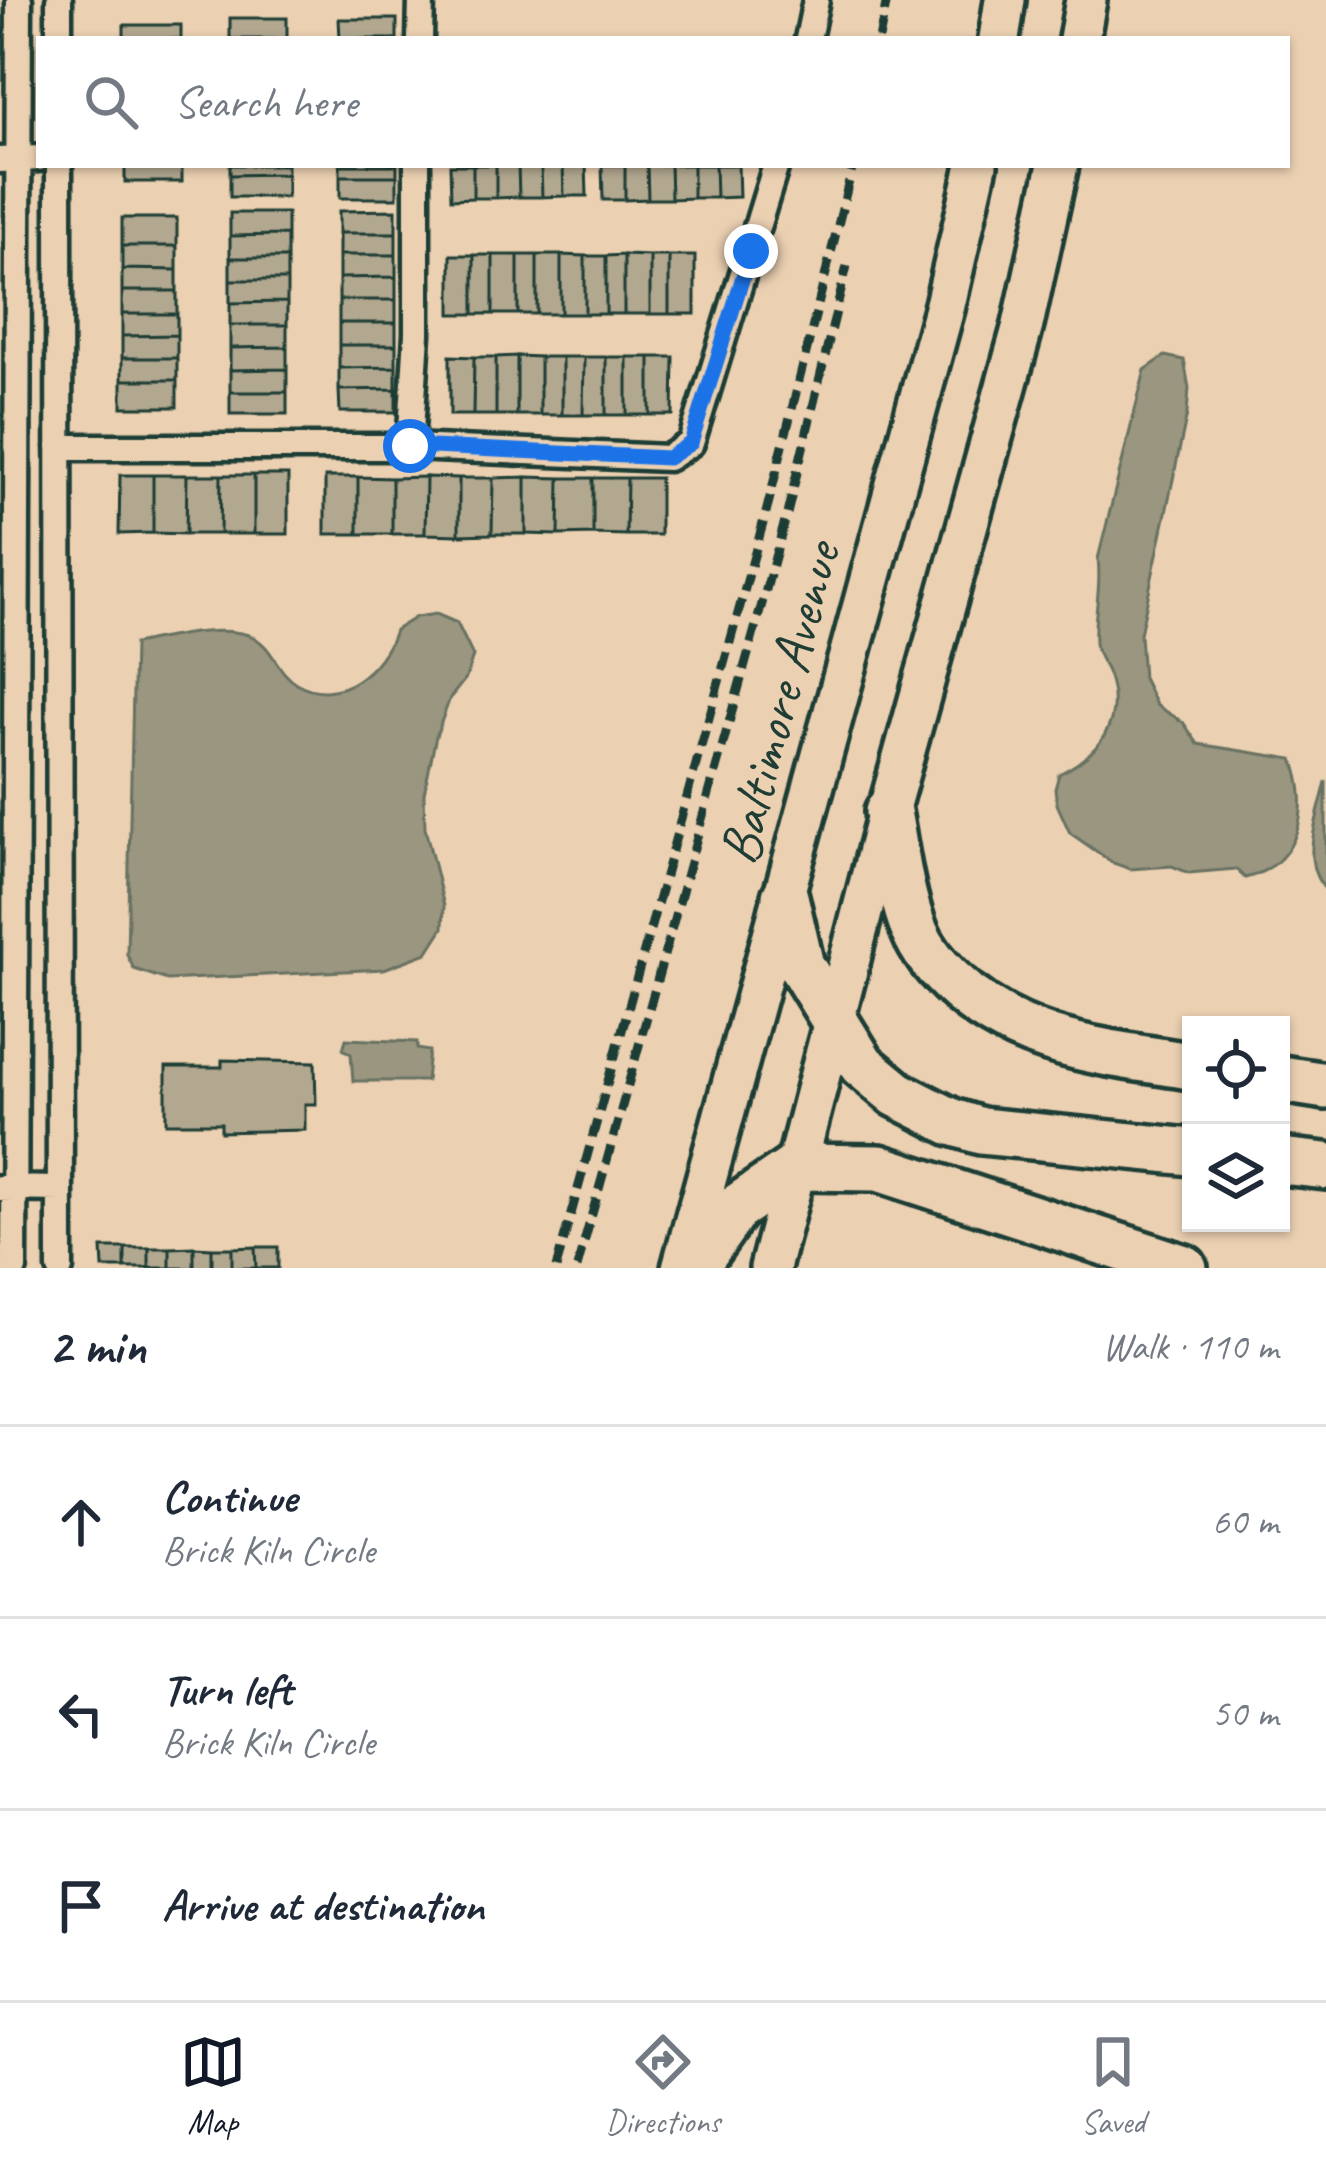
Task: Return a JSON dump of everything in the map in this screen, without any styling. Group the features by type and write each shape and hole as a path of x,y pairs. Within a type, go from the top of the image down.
{"highway":[{"path":"888,812 911,923 935,966 976,1006 1021,1031 1072,1048 1182,1065"},
{"path":"785,897 801,965 862,1065 897,1094 981,1131 1182,1151"},
{"path":"1290,1080 1326,1086"},
{"path":"1290,1163 1326,1166"},
{"path":"694,1268 736,1208 796,1167 879,1168 1184,1268"}],"main road":[{"path":"999,36 1005,0"},
{"path":"1080,36 1086,0"},
{"name":"Baltimore Avenue","path":"682,1268 945,304 975,168"},
{"path":"770,1268 888,812 1023,325 1057,168"}],"street":[{"path":"14,1268 7,1188 7,605 19,0"},
{"path":"59,0 59,36"},
{"path":"420,36 421,0"},
{"path":"809,36 816,0"},
{"path":"59,168 59,1268"},
{"path":"410,446 417,168"},
{"path":"59,447 410,446 668,458 691,443 775,168"},
{"path":"7,605 59,611"},
{"path":"7,761 59,761"},
{"path":"7,1188 60,1190"}],"shaded area":[{"path":"1165,356 1184,360 1189,388 1140,634 1143,678 1156,705 1183,722 1198,744 1293,759 1301,796 1297,832 1278,860 1245,878 1236,869 1189,873 1172,866 1130,869 1113,863 1070,833 1057,804 1059,774 1096,747 1110,723 1113,694 1095,643 1098,559 1145,370"},
{"path":"436,614 457,623 473,656 436,736 424,793 425,828 444,906 443,928 427,953 384,969 167,980 134,969 127,955 134,644 194,633 241,633 260,641 296,683 328,691 343,688 370,670 395,630 416,617"},
{"path":"1326,781 1326,890 1313,866 1312,852"},
{"path":"346,1039 417,1042 417,1049 429,1051 426,1081 353,1081 351,1054 343,1049"}],"building":[{"path":"230,18 287,18 287,36 230,36"},
{"path":"339,19 397,19 397,36 340,36"},
{"path":"124,25 181,25 181,36 124,36"},
{"path":"125,168 182,168 182,182 125,182"},
{"path":"230,168 287,168 287,174 230,175"},
{"path":"340,168 397,168 397,176 340,176"},
{"path":"450,168 473,168 473,198 451,199"},
{"path":"473,168 496,168 496,198 473,198"},
{"path":"496,168 518,168 519,197 496,198"},
{"path":"518,168 541,168 542,197 519,197"},
{"path":"541,168 563,168 564,196 542,197"},
{"path":"563,168 586,168 587,196 564,196"},
{"path":"602,168 625,168 625,200 603,200"},
{"path":"625,168 647,168 648,199 625,200"},
{"path":"647,168 670,168 671,199 648,199"},
{"path":"670,168 693,168 693,198 671,199"},
{"path":"693,168 715,168 716,198 693,198"},
{"path":"715,168 738,168 739,197 716,198"},
{"path":"287,174 287,197 230,197 230,175"},
{"path":"340,176 397,176 397,198 340,198"},
{"path":"396,210 396,233 339,233 339,211"},
{"path":"230,213 287,213 287,235 230,236"},
{"path":"122,218 177,218 177,246 122,246"},
{"path":"339,233 396,233 396,255 339,255"},
{"path":"287,235 287,258 230,258 230,236"},
{"path":"122,246 177,246 177,270 122,269"},
{"path":"339,255 396,255 396,277 339,278"},
{"path":"451,255 474,255 474,314 451,314"},
{"path":"474,255 493,255 493,314 474,314"},
{"path":"493,255 518,255 518,314 493,314"},
{"path":"518,255 537,255 537,314 518,314"},
{"path":"537,255 561,255 561,314 537,314"},
{"path":"561,255 585,256 585,314 561,314"},
{"path":"624,255 624,314 606,314 606,256"},
{"path":"624,255 650,256 650,314 624,314"},
{"path":"585,256 606,256 606,314 585,314"},
{"path":"650,256 669,256 669,314 650,314"},
{"path":"669,256 695,256 695,314 669,314"},
{"path":"230,258 287,258 287,280 230,280"},
{"path":"122,269 177,270 177,291 122,291"},
{"path":"396,277 396,300 339,300 339,278"},
{"path":"230,280 287,280 287,302 230,303"},
{"path":"122,291 177,291 177,314 122,314"},
{"path":"339,300 396,300 396,323 339,323"},
{"path":"287,302 287,325 230,325 230,303"},
{"path":"122,314 177,314 177,335 122,336"},
{"path":"339,323 396,323 396,345 339,345"},
{"path":"230,325 287,325 287,347 230,348"},
{"path":"177,335 177,358 122,358 122,336"},
{"path":"339,345 396,345 396,367 339,368"},
{"path":"287,347 287,369 230,370 230,348"},
{"path":"450,356 474,357 473,415 450,415"},
{"path":"517,356 540,357 540,415 517,415"},
{"path":"517,356 517,415 496,415 496,357"},
{"path":"474,357 496,357 496,415 473,415"},
{"path":"540,357 562,357 562,415 540,415"},
{"path":"562,357 584,357 583,415 562,415"},
{"path":"584,357 606,357 606,415 583,415"},
{"path":"606,357 627,357 627,415 606,415"},
{"path":"627,357 650,357 650,415 627,415"},
{"path":"650,357 674,357 673,415 650,415"},
{"path":"122,358 177,358 177,380 122,380"},
{"path":"396,367 396,389 339,390 339,368"},
{"path":"287,369 287,392 230,392 230,370"},
{"path":"122,380 177,380 177,407 122,407"},
{"path":"396,389 396,412 340,412 339,390"},
{"path":"230,392 287,392 287,414 230,414"},
{"path":"120,475 153,475 153,533 119,534"},
{"path":"153,475 187,475 186,534 153,533"},
{"path":"187,475 221,475 220,534 186,534"},
{"path":"221,475 254,475 254,534 220,534"},
{"path":"254,475 288,475 288,534 254,534"},
{"path":"325,477 358,477 358,534 325,534"},
{"path":"358,477 392,478 392,534 358,534"},
{"path":"426,477 459,478 459,535 425,534"},
{"path":"426,477 425,534 392,534 392,478"},
{"path":"526,477 560,478 559,535 526,534"},
{"path":"526,477 526,534 492,534 493,478"},
{"path":"459,478 493,478 492,534 459,535"},
{"path":"560,478 593,478 593,534 559,535"},
{"path":"593,478 627,478 626,535 593,534"},
{"path":"627,478 660,478 660,535 626,535"},
{"path":"222,1060 315,1062 316,1104 305,1104 305,1130 221,1132 221,1123 166,1123 166,1067 222,1067"},
{"path":"194,1247 212,1248 212,1268 194,1268"},
{"path":"194,1247 194,1268 170,1268 170,1248"},
{"path":"255,1247 278,1247 278,1268 256,1268"},
{"path":"255,1247 256,1268 232,1268 232,1248"},
{"path":"102,1248 125,1248 125,1268 103,1268"},
{"path":"125,1248 149,1248 149,1268 125,1268"},
{"path":"149,1248 170,1248 170,1268 149,1268"},
{"path":"212,1248 232,1248 232,1268 212,1268"}],"railway":[{"path":"880,36 887,0"},
{"path":"556,1268 767,509 852,168"},
{"path":"577,1268 787,514 847,266"}],"route":[{"path":"410,446 668,458 691,443 751,251"}]}
